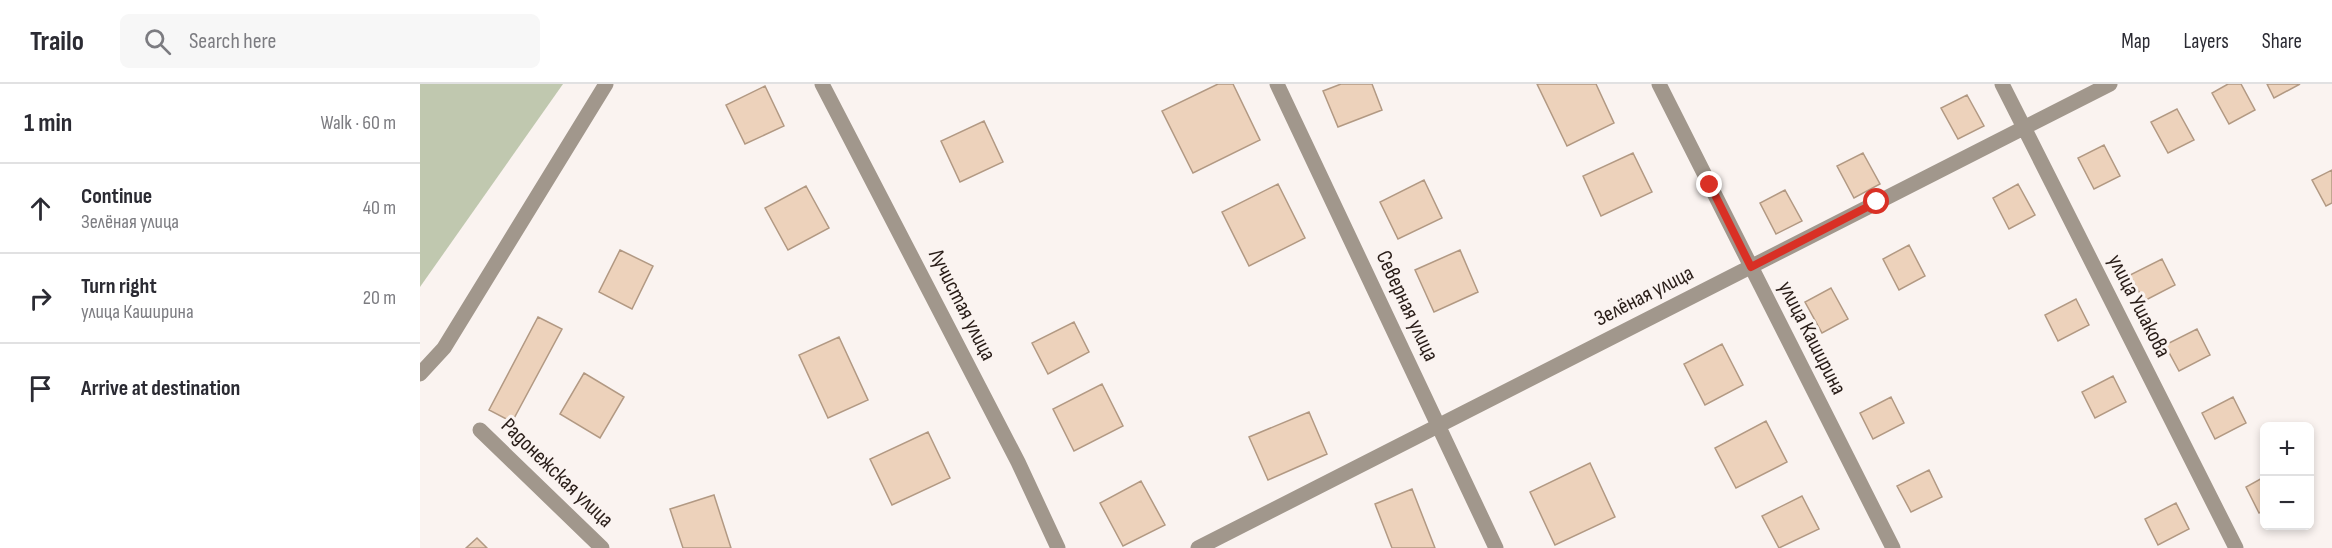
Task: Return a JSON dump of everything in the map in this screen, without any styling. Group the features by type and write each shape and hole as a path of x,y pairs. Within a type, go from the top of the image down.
{"street":[{"path":"420,374 444,348 606,84"},
{"name":"Лучистая улица","path":"822,84 1018,462 1058,548"},
{"name":"Северная улица","path":"1276,84 1496,548"},
{"name":"улица Каширина","path":"1659,84 1893,548"},
{"name":"улица Ушакова","path":"2002,84 2236,548"},
{"name":"Зелёная улица","path":"1198,548 2110,84"},
{"name":"Радонежская улица","path":"480,430 602,548"}],"green space":[{"path":"420,84 563,84 420,287"}],"building":[{"path":"1218,84 1233,84 1260,140 1193,173 1162,111"},
{"path":"1341,84 1372,84 1382,110 1338,127 1323,91"},
{"path":"1537,84 1596,84 1614,123 1567,146"},
{"path":"2228,84 2241,84 2255,110 2229,124 2212,93"},
{"path":"2267,84 2300,84 2274,98"},
{"path":"765,86 784,126 745,144 726,105"},
{"path":"1967,95 1984,126 1958,139 1941,108"},
{"path":"2177,109 2194,140 2168,153 2151,122"},
{"path":"984,121 1003,162 960,182 941,141"},
{"path":"2104,145 2120,176 2094,189 2078,158"},
{"path":"1633,153 1652,192 1601,216 1583,176"},
{"path":"1863,153 1880,184 1854,198 1837,166"},
{"path":"2332,170 2332,203 2326,206 2312,180"},
{"path":"1424,180 1442,218 1398,239 1380,202"},
{"path":"1278,184 1305,238 1249,266 1222,212"},
{"path":"2018,184 2035,215 2009,229 1993,198"},
{"path":"806,186 829,228 788,250 765,208"},
{"path":"1785,190 1802,221 1776,234 1760,203"},
{"path":"1909,245 1925,276 1899,290 1883,259"},
{"path":"620,250 653,266 632,309 599,292"},
{"path":"1460,250 1478,292 1434,312 1415,270"},
{"path":"2162,259 2175,285 2144,301 2130,275"},
{"path":"1831,288 1848,319 1822,333 1805,302"},
{"path":"2076,299 2089,325 2058,341 2045,315"},
{"path":"538,317 562,329 512,422 489,410"},
{"path":"1074,322 1089,352 1048,374 1032,343"},
{"path":"2197,329 2210,355 2179,371 2165,345"},
{"path":"839,337 868,400 828,418 799,355"},
{"path":"1722,344 1743,385 1705,405 1684,364"},
{"path":"584,373 624,397 600,438 560,414"},
{"path":"2113,376 2126,402 2095,418 2082,392"},
{"path":"1102,384 1123,426 1074,451 1053,409"},
{"path":"1891,397 1904,423 1873,439 1860,413"},
{"path":"2233,397 2246,423 2215,439 2202,413"},
{"path":"1309,412 1327,454 1268,480 1249,437"},
{"path":"1766,421 1787,462 1736,488 1715,448"},
{"path":"928,432 950,478 892,505 870,459"},
{"path":"1590,463 1615,517 1555,545 1530,492"},
{"path":"1929,470 1942,497 1911,512 1897,486"},
{"path":"2260,479 2259,513 2246,487"},
{"path":"1141,481 1165,525 1123,546 1100,503"},
{"path":"1412,489 1435,548 1392,548 1375,504"},
{"path":"714,495 731,548 683,548 670,509"},
{"path":"1802,496 1819,529 1779,548 1762,516"},
{"path":"2176,503 2189,529 2158,545 2145,519"},
{"path":"477,538 487,548 466,548"}],"route":[{"path":"1710,185 1751,267 1877,202"}]}
